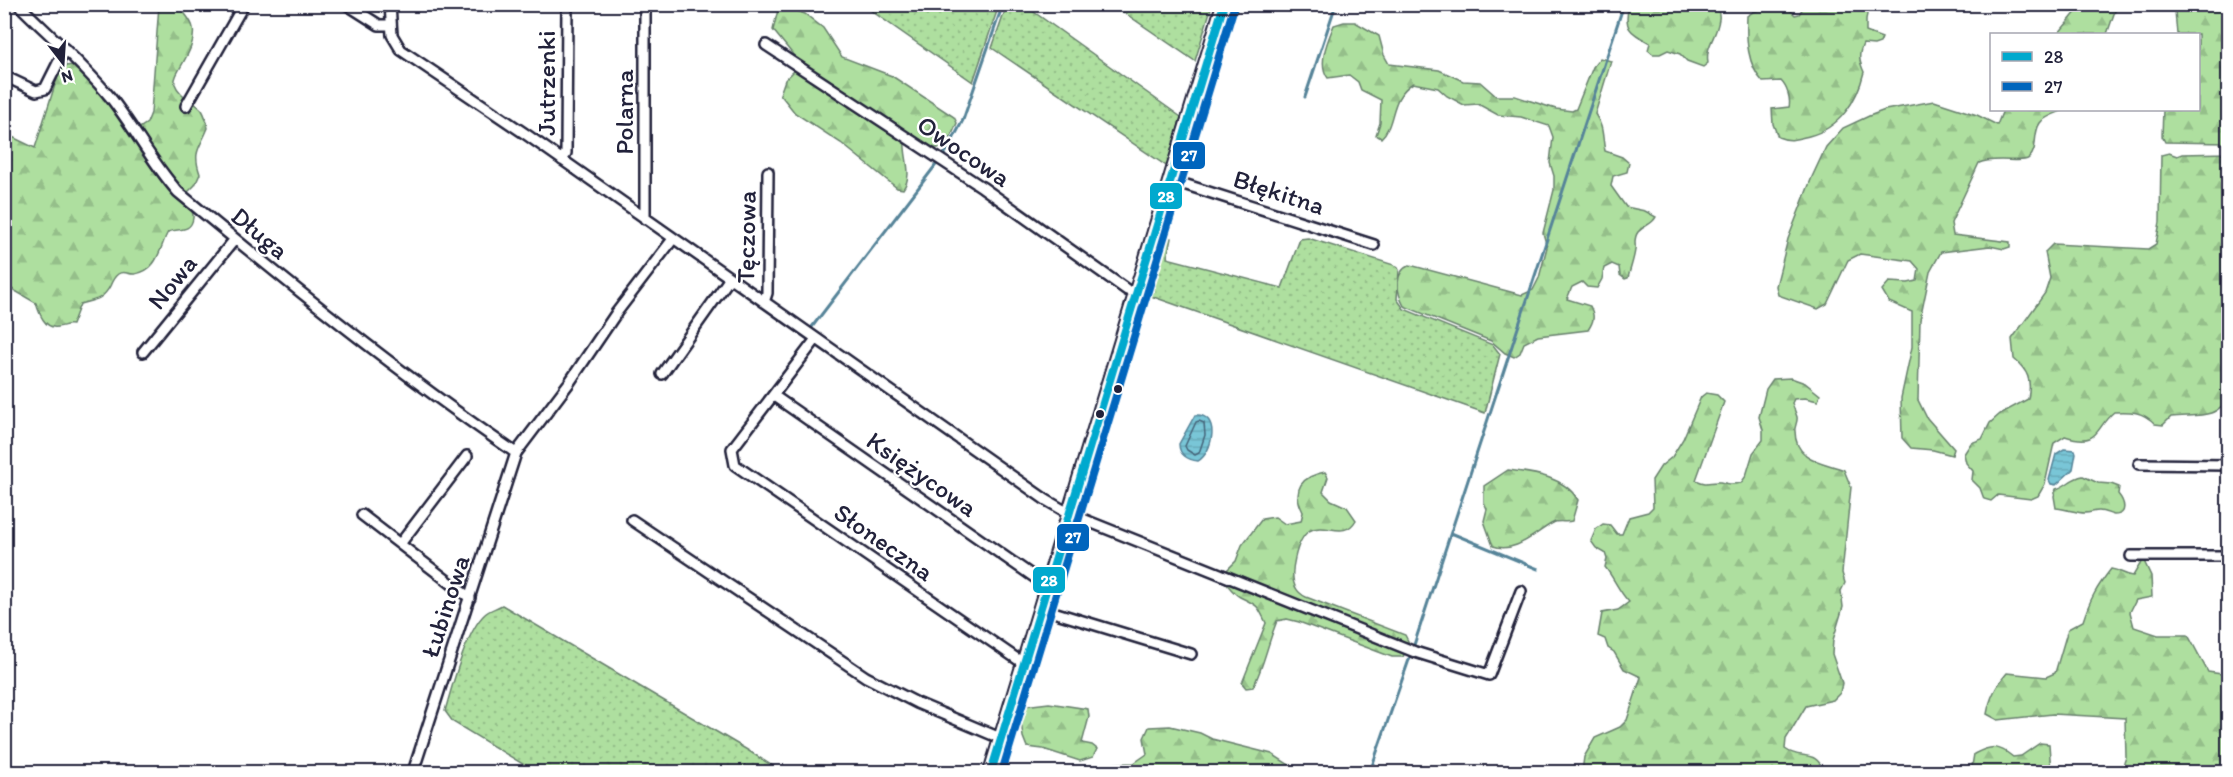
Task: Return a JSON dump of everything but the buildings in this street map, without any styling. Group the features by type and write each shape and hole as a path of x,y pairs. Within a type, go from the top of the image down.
{"street":[{"name":"Długa","path":"18,4 83,65 112,99 165,178 178,192 294,289 442,403 516,453"},
{"path":"186,106 244,4"},
{"path":"346,4 379,25 390,25"},
{"path":"390,4 390,25 395,42 401,50 562,160 1036,494 1070,514 1415,652 1489,675 1521,591"},
{"name":"Jutrzenki","path":"562,160 567,153 567,4"},
{"name":"Polarna","path":"645,4 645,219"},
{"path":"991,772 1224,4"},
{"name":"Owocowa","path":"766,45 982,187 1127,290 1136,293"},
{"path":"4,75 36,91 45,89 65,49"},
{"name":"Tęczowa","path":"764,302 767,293 768,172"},
{"name":"Błękitna","path":"1170,180 1374,245"},
{"name":"Nowa","path":"142,352 235,239"},
{"name":"Łubinowa","path":"413,772 516,453 569,383 617,312 673,239"},
{"path":"662,374 730,278"},
{"path":"774,396 816,339"},
{"name":"Słoneczna","path":"774,396 732,449 735,465 1023,663"},
{"name":"Księżycowa","path":"774,396 1047,586"},
{"path":"400,544 467,456"},
{"path":"2139,464 2229,465"},
{"path":"362,515 470,598"},
{"path":"632,520 866,677 999,743"},
{"path":"2131,556 2229,556"},
{"path":"1040,608 1191,654"}],"green space":[{"path":"2082,4 2123,5 2115,11 2107,33 2059,33"},
{"path":"159,5 179,5 192,25 191,45 177,74 175,84 180,92 202,110 208,128 197,155 200,174 195,185 187,193 138,129 147,123 151,113"},
{"path":"863,5 999,5 973,82"},
{"path":"1007,5 1024,5 1181,117 1168,167 992,48"},
{"path":"1113,5 1212,5 1195,61"},
{"path":"1629,5 1717,5 1719,19 1708,51 1708,63 1703,67 1668,50 1660,54 1653,54 1648,50 1650,43 1637,36 1628,25"},
{"path":"1775,5 1791,5 1789,9 1795,15 1799,14 1805,5 1837,7 1869,5 1866,32 1882,38 1880,43 1874,45 1863,44 1860,58 1864,72 1857,93 1846,112 1830,127 1794,140 1778,137 1773,124 1772,109 1789,107 1787,90 1781,81 1763,82 1754,68 1747,43 1747,16"},
{"path":"2168,5 2228,5 2228,143 2165,142 2162,136 2163,111 2200,111 2200,33 2177,33 2175,11"},
{"path":"789,8 805,14 823,28 842,57 892,76 954,117 957,123 946,148 934,148 914,136 905,139 908,177 903,189 897,188 841,143 795,113 780,94 785,80 795,70 795,57 773,30 778,10"},
{"path":"1355,22 1379,36 1389,64 1439,70 1463,81 1480,82 1496,96 1515,96 1556,109 1572,111 1576,109 1593,67 1600,58 1611,61 1595,114 1601,127 1605,151 1622,157 1629,163 1627,172 1613,176 1611,186 1626,207 1645,211 1656,217 1636,234 1628,278 1625,279 1620,275 1619,267 1612,264 1604,268 1597,288 1587,287 1582,282 1572,287 1567,299 1590,306 1592,310 1592,324 1588,330 1538,336 1524,343 1520,353 1514,357 1505,353 1491,341 1404,306 1398,283 1401,273 1410,265 1522,295 1533,290 1539,278 1547,247 1543,233 1554,190 1554,176 1550,163 1553,137 1549,126 1521,117 1498,115 1478,104 1464,105 1438,88 1413,83 1400,96 1386,132 1381,138 1376,135 1380,123 1381,100 1361,90 1358,82 1349,75 1328,78 1323,66 1323,59 1334,25"},
{"path":"75,65 108,104 167,188 187,204 193,213 193,218 187,228 168,232 157,258 149,268 135,274 122,272 118,274 101,297 80,304 72,325 52,327 45,323 36,303 5,285 4,133 35,148 59,72 65,66"},
{"path":"1934,101 1977,115 1997,125 2003,111 2062,111 2040,123 2036,132 2034,150 2026,160 1992,160 1979,163 1951,223 1953,235 2010,242 2010,247 2004,249 1990,246 1941,252 1930,272 1920,320 1918,400 1927,418 1954,449 1952,455 1911,448 1902,438 1901,398 1912,347 1912,312 1889,302 1882,290 1889,282 1917,281 1919,269 1912,261 1860,254 1848,260 1827,304 1818,309 1778,295 1776,286 1788,239 1826,147 1843,128 1885,110"},
{"path":"2169,153 2177,156 2228,153 2228,302 2226,304 2225,351 2226,359 2228,359 2228,403 2206,414 2171,417 2163,425 2155,424 2146,416 2136,413 2114,412 2091,437 2077,439 2065,436 2054,443 2045,484 2038,496 2031,499 1998,495 1991,501 1984,499 1980,488 1972,480 1973,471 1966,463 1964,454 1971,443 1982,439 1990,423 2000,414 2028,399 2028,376 2014,359 2012,339 2045,293 2050,278 2045,252 2053,244 2148,249 2156,244 2160,222 2161,155"},
{"path":"1163,236 1171,238 1167,258 1282,288 1300,239 1308,238 1397,266 1399,270 1397,299 1404,309 1493,345 1500,354 1485,413 1145,294"},
{"path":"1791,378 1805,383 1820,395 1818,401 1805,398 1794,399 1792,403 1797,417 1796,441 1800,449 1812,459 1844,470 1851,487 1842,573 1845,583 1841,591 1843,607 1833,640 1832,654 1842,683 1840,693 1833,700 1806,706 1786,739 1785,749 1812,757 1821,765 1824,772 1582,772 1584,757 1595,738 1620,727 1627,720 1641,677 1624,669 1614,652 1608,648 1605,639 1598,636 1602,613 1618,610 1629,602 1605,567 1607,559 1605,553 1596,548 1591,541 1596,529 1603,524 1610,525 1617,534 1622,534 1629,517 1648,512 1653,507 1652,480 1661,466 1672,457 1683,439 1701,397 1706,393 1717,395 1724,402 1696,480 1706,483 1741,483 1746,476 1753,453 1763,440 1759,417 1766,389 1773,379"},
{"path":"1508,470 1547,477 1565,486 1578,500 1572,521 1553,523 1517,545 1501,548 1493,546 1484,521 1487,509 1484,502 1484,486"},
{"path":"1325,472 1328,477 1323,492 1331,500 1347,507 1356,520 1346,529 1315,529 1305,535 1293,566 1296,588 1306,597 1405,635 1409,643 1403,657 1392,657 1299,622 1287,619 1277,621 1257,679 1253,687 1246,688 1242,683 1266,623 1256,606 1238,596 1223,580 1226,571 1236,561 1242,545 1262,519 1275,517 1285,524 1301,521 1303,512 1298,497 1301,485 1310,477"},
{"path":"2083,476 2098,483 2119,487 2118,494 2124,507 2122,513 2114,515 2099,511 2082,513 2056,508 2054,496 2056,489"},
{"path":"2143,559 2151,576 2152,597 2136,600 2130,612 2134,627 2158,635 2188,635 2208,672 2228,675 2228,772 2121,772 2126,757 2125,718 2053,714 1998,720 1987,714 1994,692 2007,673 2046,677 2055,673 2068,629 2083,621 2094,594 2111,569 2133,576"},
{"path":"502,605 782,772 536,772 453,722 445,711 472,633 485,614"},
{"path":"1049,703 1088,709 1089,717 1082,743 1092,745 1097,749 1093,757 1080,761 1043,749 1027,747 1023,737 1020,712 1024,706"},
{"path":"1170,726 1272,754 1294,768 1296,772 1110,772 1106,770 1106,764 1134,763 1147,754 1144,738 1149,727"},
{"path":"2040,743 2049,744 2051,772 1971,772 1974,754 1980,751 1998,748 2013,757 2021,756"}],"water":[{"path":"1195,415 1209,420 1212,434 1208,450 1198,461 1185,456 1179,444"},
{"path":"2064,449 2075,450 2073,469 2056,485 2051,484 2049,480 2056,454"}],"waterway":[{"path":"812,327 948,149 963,120 1003,4"},
{"path":"1305,97 1336,4"},
{"path":"1413,648 1624,4"},
{"path":"1451,533 1538,569"},
{"path":"1370,772 1411,654"}],"transit line":[{"name":"28","path":"991,772 1224,4"},
{"name":"27","path":"1002,772 1234,7"}]}
